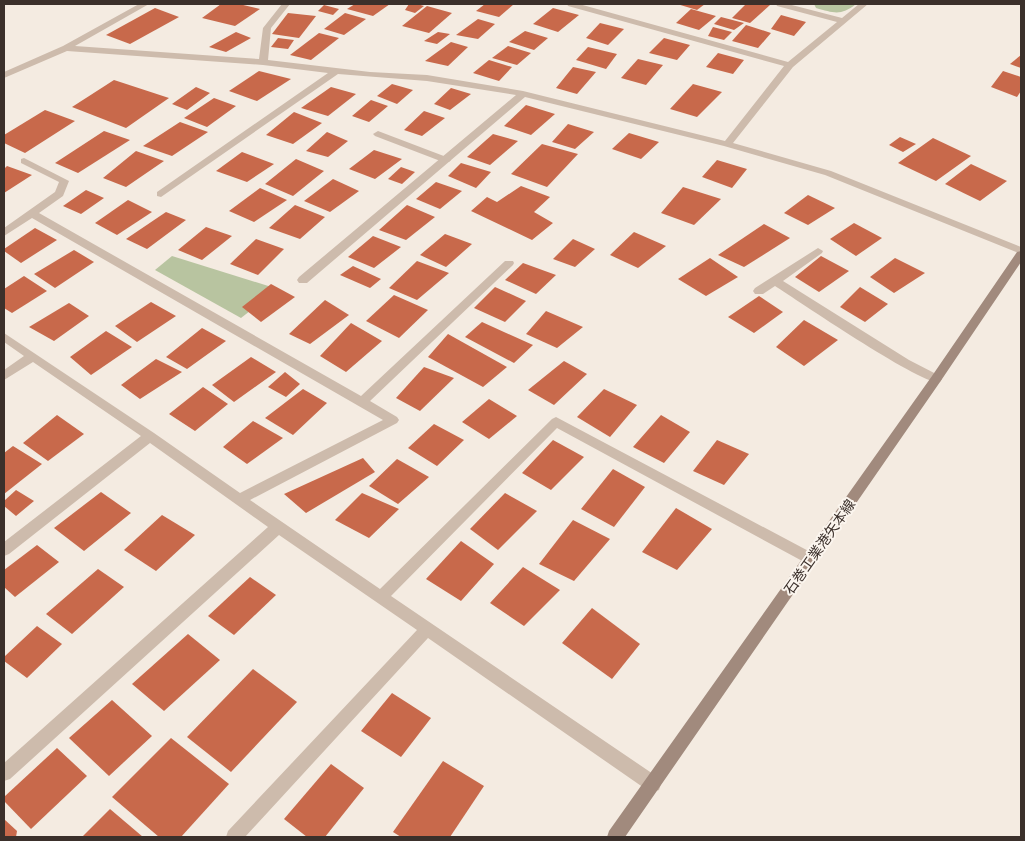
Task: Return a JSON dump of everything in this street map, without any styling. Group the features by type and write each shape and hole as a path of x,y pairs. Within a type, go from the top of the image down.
{"main road":[{"name":"石巻工業港矢本線","path":"616,837 936,379 1021,252"}],"street":[{"path":"4,75 66,48 145,4"},
{"path":"263,62 267,28 286,4"},
{"path":"571,4 790,65"},
{"path":"780,4 803,7 843,21"},
{"path":"727,144 790,65 864,4"},
{"path":"66,48 263,62 336,71 427,78 524,94 646,126 727,144 836,176 1021,252"},
{"path":"161,194 336,71"},
{"path":"303,280 524,94"},
{"path":"378,134 446,160"},
{"path":"4,233 59,194 64,181 24,161"},
{"path":"31,213 393,420 240,499"},
{"path":"759,291 818,250"},
{"path":"362,402 509,263"},
{"path":"775,281 905,363 936,379"},
{"path":"4,337 653,784"},
{"path":"4,376 32,357"},
{"path":"381,597 556,422 811,559"},
{"path":"4,550 150,436"},
{"path":"4,773 278,526"},
{"path":"234,837 427,629"}],"green space":[{"path":"814,4 856,4 851,8 837,12 816,8"},
{"path":"172,256 278,289 241,318 155,270"}],"building":[{"path":"221,4 239,4 260,9 235,26 202,18"},
{"path":"355,4 390,4 373,16 347,9"},
{"path":"409,4 424,6 415,13 405,10"},
{"path":"485,4 514,4 499,17 476,11"},
{"path":"677,4 705,4 697,10"},
{"path":"746,4 770,5 750,23 732,18"},
{"path":"324,5 339,9 333,15 318,11"},
{"path":"427,6 452,13 429,33 402,26"},
{"path":"155,8 179,17 130,44 106,35"},
{"path":"553,8 579,15 558,32 533,24"},
{"path":"691,9 716,16 699,30 676,23"},
{"path":"288,13 316,16 299,38 272,34"},
{"path":"345,13 366,19 344,35 324,29"},
{"path":"781,15 806,22 794,36 771,29"},
{"path":"721,17 744,23 734,30 714,24"},
{"path":"478,19 495,24 478,39 456,35"},
{"path":"600,23 624,29 608,45 586,38"},
{"path":"746,25 771,33 758,48 732,41"},
{"path":"713,27 732,32 724,40 708,36"},
{"path":"525,31 548,38 534,50 509,42"},
{"path":"236,32 251,38 226,52 209,47"},
{"path":"438,32 450,34 437,44 424,41"},
{"path":"319,33 339,38 311,60 290,55"},
{"path":"278,38 294,40 288,49 271,47"},
{"path":"664,38 690,45 677,60 649,53"},
{"path":"451,42 468,47 448,66 425,61"},
{"path":"508,46 531,53 517,65 492,58"},
{"path":"588,47 617,54 606,69 576,60"},
{"path":"718,53 744,60 733,74 706,67"},
{"path":"1021,55 1021,68 1010,64"},
{"path":"638,59 663,65 646,85 621,78"},
{"path":"489,60 512,67 499,81 473,73"},
{"path":"573,67 596,72 577,94 556,88"},
{"path":"259,71 291,79 257,101 229,91"},
{"path":"1003,71 1021,77 1021,91 1017,97 991,87"},
{"path":"114,80 169,98 126,128 72,107"},
{"path":"392,84 413,90 397,104 377,96"},
{"path":"693,84 722,92 697,117 670,109"},
{"path":"196,87 210,93 187,110 172,104"},
{"path":"331,87 356,94 328,116 301,108"},
{"path":"451,88 471,94 450,110 434,104"},
{"path":"214,98 236,106 207,127 184,118"},
{"path":"371,100 388,106 369,122 352,116"},
{"path":"526,105 555,114 531,135 504,126"},
{"path":"45,110 75,121 25,153 4,143 4,135"},
{"path":"424,111 445,118 422,136 404,130"},
{"path":"294,112 322,123 293,144 266,135"},
{"path":"180,122 208,132 172,156 143,146"},
{"path":"568,124 594,132 575,149 552,142"},
{"path":"104,131 130,140 78,173 55,163"},
{"path":"327,132 348,141 328,157 306,151"},
{"path":"629,133 659,142 641,159 612,149"},
{"path":"493,134 518,141 490,165 467,157"},
{"path":"900,137 916,144 903,152 889,145"},
{"path":"933,138 971,156 936,181 898,163"},
{"path":"542,144 578,154 547,187 511,174"},
{"path":"374,150 402,159 375,179 349,169"},
{"path":"136,151 164,161 126,187 103,178"},
{"path":"242,152 274,164 247,182 216,171"},
{"path":"296,159 324,171 293,196 265,184"},
{"path":"717,160 747,169 732,188 702,177"},
{"path":"461,163 491,172 476,188 448,176"},
{"path":"971,164 1007,181 980,201 945,184"},
{"path":"7,166 32,175 4,193 4,169"},
{"path":"401,167 415,172 402,184 388,179"},
{"path":"333,179 359,191 330,212 304,201"},
{"path":"436,182 462,191 440,209 416,199"},
{"path":"521,186 550,197 534,212 553,223 532,240 471,211 487,197 497,202"},
{"path":"683,187 721,199 694,225 661,213"},
{"path":"260,188 287,200 254,222 229,211"},
{"path":"86,190 104,198 81,214 63,206"},
{"path":"808,195 835,208 808,225 784,213"},
{"path":"128,200 152,212 117,235 95,223"},
{"path":"295,205 325,217 300,239 269,228"},
{"path":"407,205 435,217 406,240 379,230"},
{"path":"166,212 186,220 147,249 126,239"},
{"path":"854,223 882,238 856,256 830,239"},
{"path":"764,224 790,238 744,267 718,255"},
{"path":"206,227 232,236 202,260 178,250"},
{"path":"35,228 57,240 21,263 4,251 4,249"},
{"path":"634,232 666,246 638,268 610,255"},
{"path":"445,234 472,244 446,267 420,255"},
{"path":"373,236 401,247 374,268 348,257"},
{"path":"256,239 284,249 258,275 230,264"},
{"path":"573,239 595,249 575,267 553,259"},
{"path":"74,250 94,262 55,288 34,274"},
{"path":"821,256 849,271 819,292 795,277"},
{"path":"710,258 738,277 706,296 678,279"},
{"path":"895,258 925,273 894,293 870,277"},
{"path":"417,261 449,273 417,300 389,288"},
{"path":"523,263 556,275 536,294 505,280"},
{"path":"353,266 381,279 370,288 340,275"},
{"path":"24,276 47,291 12,313 4,308 4,289"},
{"path":"271,284 295,297 261,322 242,307"},
{"path":"495,287 526,301 505,322 474,308"},
{"path":"860,287 888,304 865,322 840,307"},
{"path":"394,295 428,310 399,338 366,321"},
{"path":"759,296 783,312 754,333 728,317"},
{"path":"325,300 349,315 310,344 289,334"},
{"path":"151,302 176,316 137,342 115,326"},
{"path":"69,303 89,316 54,341 29,327"},
{"path":"546,311 583,327 557,348 526,334"},
{"path":"804,320 838,340 804,366 776,347"},
{"path":"482,322 533,345 514,363 465,337"},
{"path":"351,323 382,341 346,372 320,356"},
{"path":"202,328 226,341 187,369 166,357"},
{"path":"106,331 132,347 91,375 70,357"},
{"path":"448,334 507,367 483,387 428,357"},
{"path":"251,357 276,372 234,402 212,385"},
{"path":"156,359 182,372 140,399 121,385"},
{"path":"564,361 587,374 554,405 528,390"},
{"path":"424,367 454,378 420,411 396,398"},
{"path":"285,372 300,384 286,397 268,387"},
{"path":"203,387 228,404 195,431 169,414"},
{"path":"303,389 327,403 293,435 265,418"},
{"path":"604,389 637,405 610,437 577,417"},
{"path":"489,399 517,416 489,439 462,422"},
{"path":"57,415 84,434 48,461 23,443"},
{"path":"661,415 690,432 664,463 633,447"},
{"path":"253,421 283,438 247,464 223,447"},
{"path":"434,424 464,440 437,466 408,448"},
{"path":"553,440 584,457 551,490 522,473"},
{"path":"717,440 749,454 724,485 693,471"},
{"path":"13,446 42,464 4,494 4,453"},
{"path":"363,458 375,472 306,513 284,494"},
{"path":"397,459 429,477 398,504 369,486"},
{"path":"613,469 645,487 614,527 581,509"},
{"path":"16,490 34,501 16,516 4,506 4,501"},
{"path":"101,492 131,513 84,551 54,528"},
{"path":"362,493 399,509 369,538 335,520"},
{"path":"505,493 537,511 498,550 470,529"},
{"path":"676,508 712,529 677,570 642,552"},
{"path":"162,515 195,535 156,571 124,550"},
{"path":"573,520 610,539 574,581 539,564"},
{"path":"461,541 494,564 461,601 426,579"},
{"path":"37,545 59,562 15,597 4,587 4,570"},
{"path":"523,567 560,590 524,626 490,603"},
{"path":"98,569 124,587 72,634 46,614"},
{"path":"250,577 276,595 234,635 208,616"},
{"path":"592,608 640,644 612,679 562,643"},
{"path":"37,626 62,644 27,678 4,661 4,657"},
{"path":"188,634 220,660 164,711 132,684"},
{"path":"253,669 297,702 231,772 187,737"},
{"path":"392,693 431,718 401,757 361,731"},
{"path":"112,700 152,736 109,776 69,738"},
{"path":"171,738 229,784 181,837 159,837 112,797"},
{"path":"57,748 87,776 31,829 4,801 4,797"},
{"path":"443,761 484,786 450,837 401,837 393,832"},
{"path":"331,764 364,788 325,837 307,837 284,819"},
{"path":"110,809 143,837 82,837"},
{"path":"4,819 17,831 16,837 4,837"}]}
